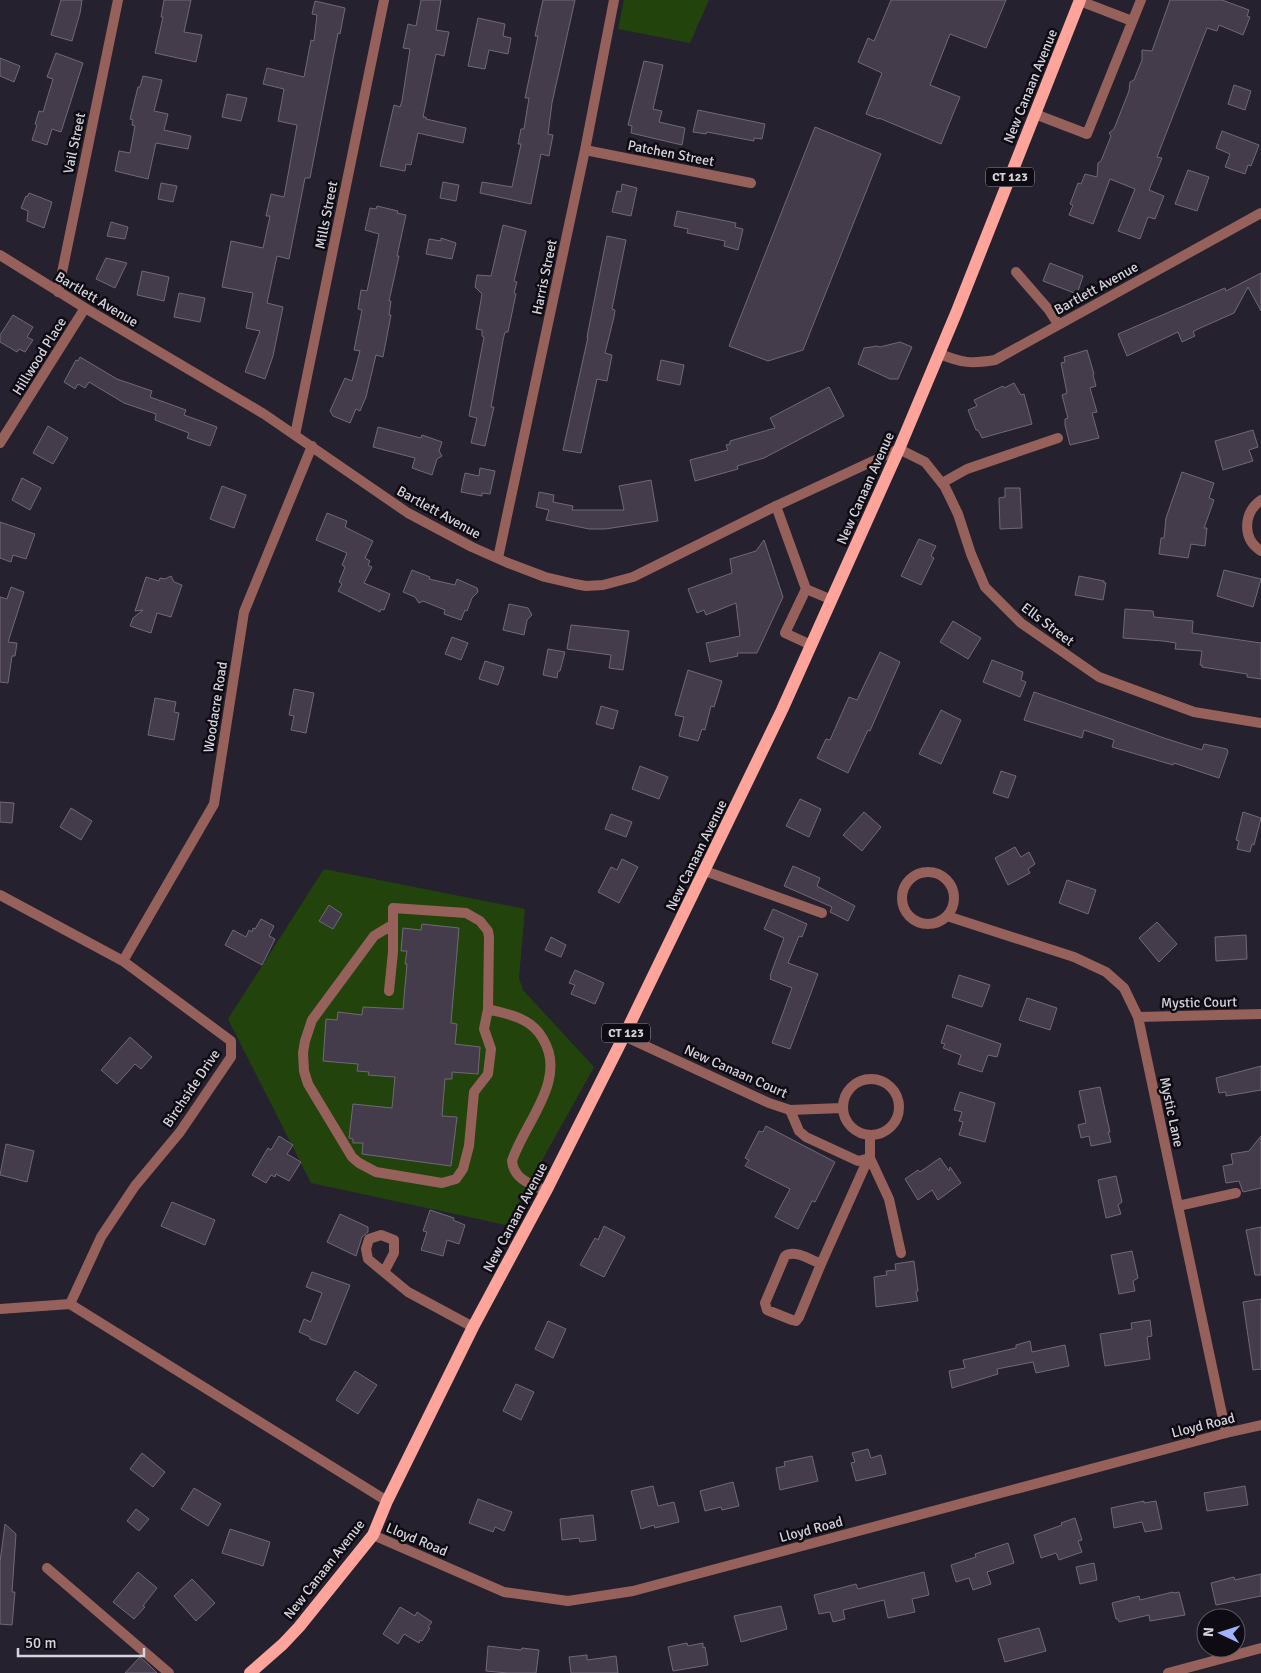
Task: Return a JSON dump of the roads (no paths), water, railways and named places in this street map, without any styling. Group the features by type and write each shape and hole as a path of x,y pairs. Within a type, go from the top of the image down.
{"main road":[{"name":"New Canaan Avenue","path":"250,1673 284,1644 373,1536 387,1501 474,1327 546,1191 624,1036 782,710 899,449 940,354 1080,1"}],"street":[{"name":"Vail Street","path":"58,292 118,0"},
{"name":"Mills Street","path":"295,435 384,0"},
{"name":"Harris Street","path":"498,558 585,150 614,0"},
{"path":"1035,114 1087,134 1141,0"},
{"path":"1080,1 1132,21"},
{"name":"Patchen Street","path":"585,150 751,183"},
{"name":"Bartlett Avenue","path":"940,354 954,360 973,363 995,360 1261,213"},
{"name":"Bartlett Avenue","path":"0,255 58,292 264,414 408,513 472,547 545,577 575,584 592,586 633,578 776,506 899,449"},
{"path":"1016,272 1050,310 1058,324"},
{"name":"Hillwood Place","path":"0,443 85,308"},
{"path":"942,483 967,469 1058,438"},
{"name":"Woodacre Road","path":"123,961 214,804 244,612 312,446"},
{"name":"Ells Street","path":"899,449 925,462 942,483 958,514 971,554 985,587 1020,623 1099,677 1194,712 1261,722"},
{"path":"1261,500 1248,515 1246,526 1249,538 1256,548 1261,551"},
{"path":"776,506 806,588 785,633 811,645"},
{"path":"806,588 832,600"},
{"path":"705,872 822,913"},
{"path":"924,872 933,872 942,876 953,890 952,908 947,916 940,922 931,925 914,921 907,915 902,907 901,898 903,888 908,880 924,872"},
{"name":"Birchside Drive","path":"0,895 123,961 231,1041 231,1057 180,1132 135,1186 101,1237 70,1304"},
{"path":"389,991 393,952 393,908 466,913 480,921 488,931 490,944 488,1009 484,1029 491,1049 488,1074 474,1092 469,1146 464,1169 456,1179 449,1182 434,1182 369,1169 352,1156 306,1077 303,1053 312,1020 374,936 392,925"},
{"name":"Mystic Lane","path":"947,916 1074,957 1106,972 1124,988 1138,1017 1226,1433"},
{"path":"488,1009 517,1017 529,1023 540,1034 549,1053 551,1068 547,1086 512,1161 514,1172 517,1176 546,1191"},
{"name":"Mystic Court","path":"1138,1017 1261,1014"},
{"name":"New Canaan Court","path":"624,1036 769,1103 790,1110 842,1108"},
{"path":"875,1079 891,1087 898,1101 899,1110 897,1119 892,1126 884,1132 870,1136 860,1134 850,1127 844,1117 842,1108 846,1093 852,1086 860,1081 875,1079"},
{"path":"790,1110 799,1131 806,1137 858,1161 869,1159"},
{"path":"821,1264 796,1254 790,1253 785,1256 765,1303 767,1310 796,1321 799,1317 869,1159 870,1136"},
{"path":"869,1159 889,1199 901,1253"},
{"path":"1178,1206 1236,1193"},
{"path":"384,1272 408,1292 474,1327"},
{"path":"0,1309 70,1304 387,1501"},
{"name":"Lloyd Road","path":"373,1536 504,1592 568,1601 633,1591 1226,1433 1261,1426"},
{"path":"47,1568 169,1673"},
{"path":"1168,1673 1261,1648"}]}
